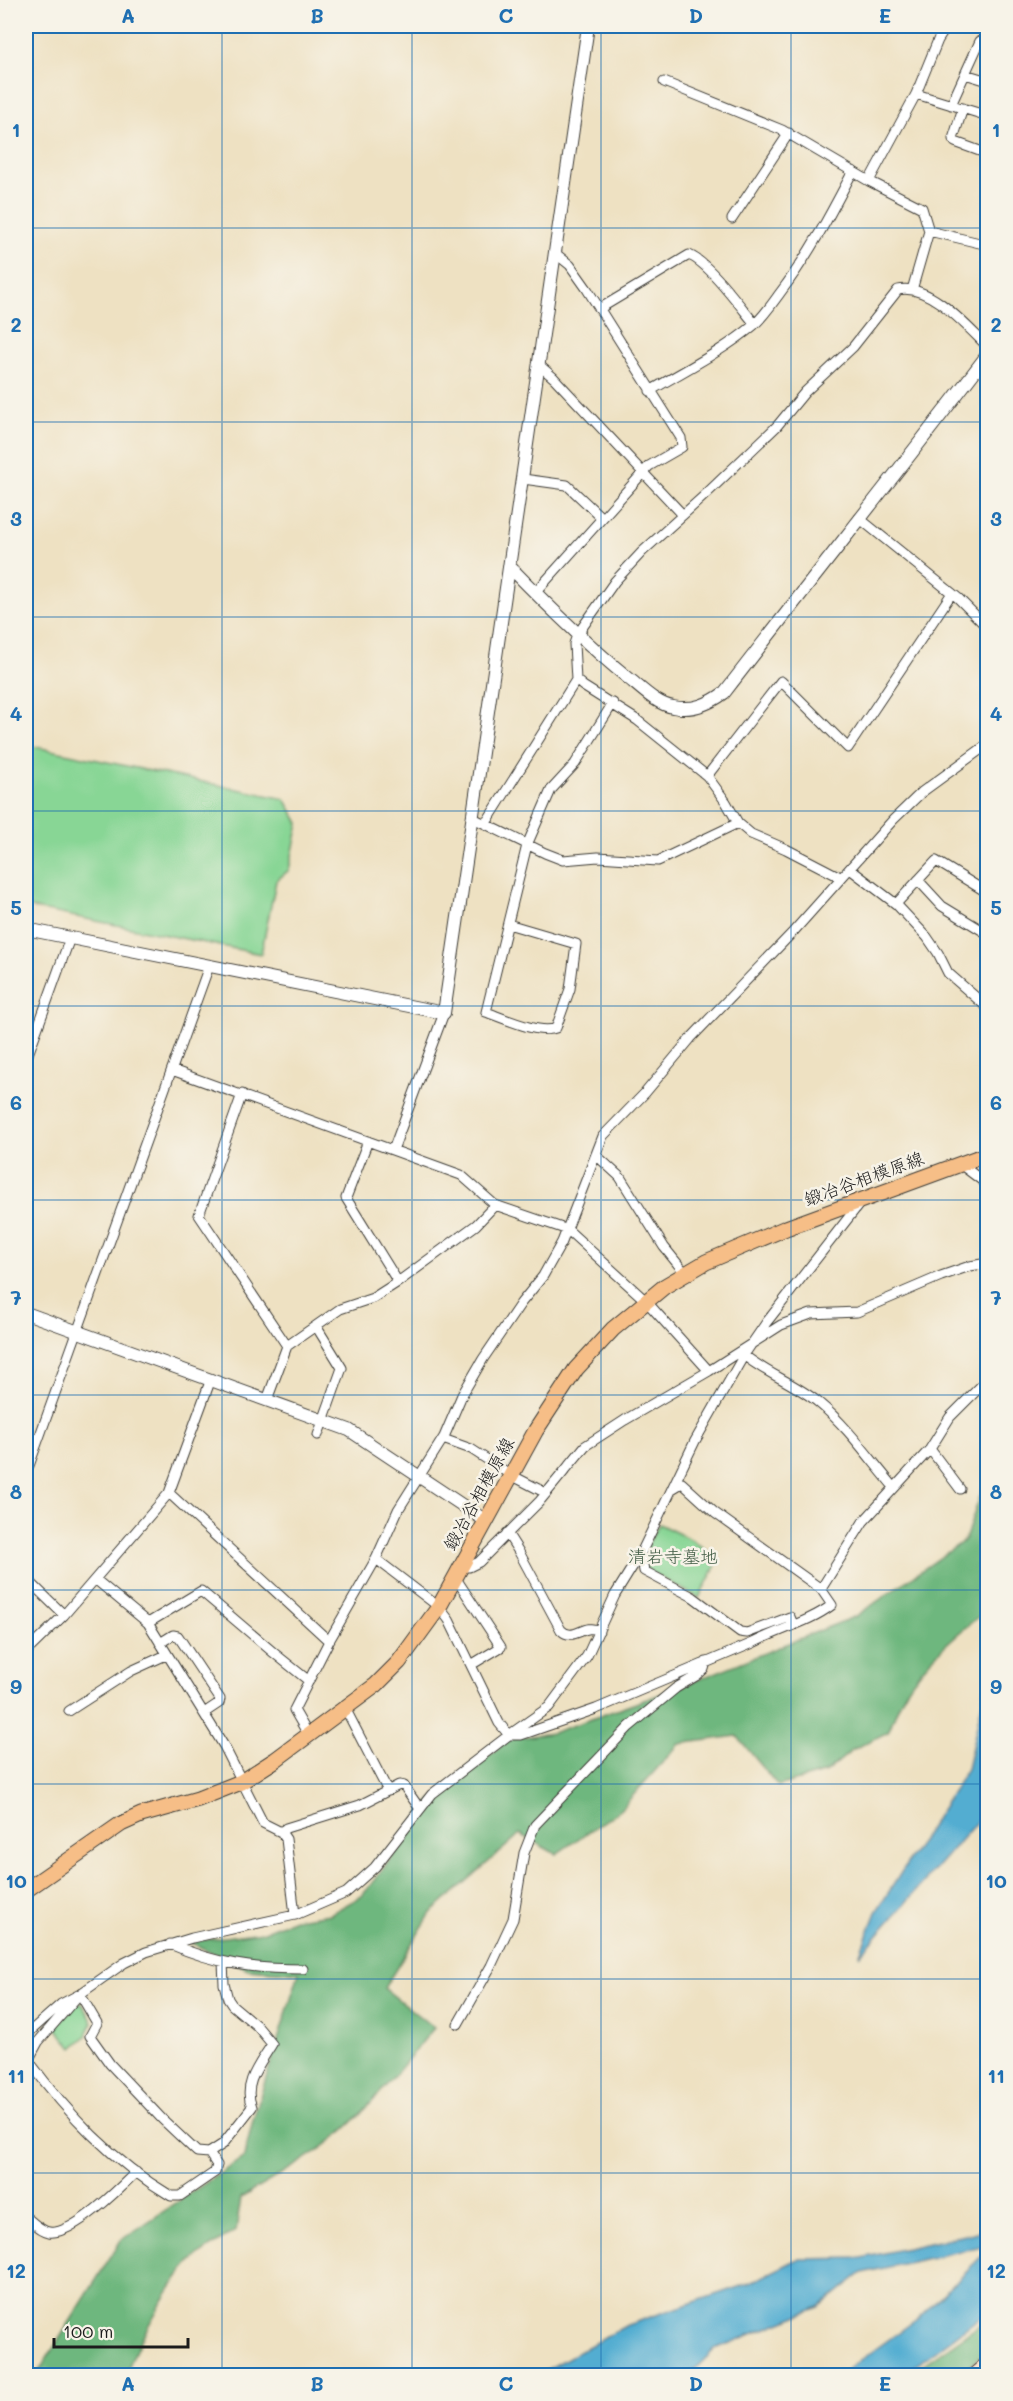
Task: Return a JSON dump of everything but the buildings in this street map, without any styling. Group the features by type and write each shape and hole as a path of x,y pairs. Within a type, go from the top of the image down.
{"main road":[{"name":"鍛冶谷相模原線","path":"26,1890 121,1824 141,1815 198,1799 242,1782 309,1736 376,1685 399,1662 439,1607 542,1420 576,1369 605,1336 646,1301 685,1273 730,1251 863,1198 987,1154"},
{"path":"973,2376 987,2363"}],"street":[{"path":"393,1150 444,1013 588,26"},
{"path":"869,181 916,94 938,40 947,26"},
{"path":"951,105 980,41 987,39"},
{"path":"965,74 987,81"},
{"path":"664,82 789,133 869,181 922,208 930,231 912,290"},
{"path":"916,94 987,116"},
{"path":"963,108 952,139 987,154"},
{"path":"732,219 789,133"},
{"path":"650,391 730,343 755,324 795,273 829,217 853,171"},
{"path":"930,231 987,244"},
{"path":"535,592 649,466 682,447 681,438 599,309 570,265 555,253"},
{"path":"599,309 689,255 696,258 710,272 755,324"},
{"path":"486,823 576,680 574,644 577,635 615,581 642,552 777,426 805,392 853,347 898,290 912,290 926,295 960,320 987,347"},
{"path":"510,567 577,635 653,698 671,707 698,707 712,702 724,693 987,354"},
{"path":"539,365 554,378 683,515"},
{"path":"523,478 567,485 602,518"},
{"path":"859,518 952,593 987,628"},
{"path":"707,776 782,681 848,748 952,593"},
{"path":"576,680 637,720 707,776 738,823 751,834 840,877"},
{"path":"508,924 576,944 570,990 556,1028 550,1031 525,1026 486,1012 527,845 551,790 575,764 612,703"},
{"path":"309,1736 294,1710 329,1641 376,1559 398,1510 443,1439 462,1395 483,1359 546,1271 568,1230 603,1136 645,1093 691,1038 793,932 893,820 922,792 987,744"},
{"path":"473,818 563,860 598,857 658,861 738,823"},
{"path":"896,904 933,861 938,861 987,893"},
{"path":"850,869 896,904 927,937 948,973 987,1008"},
{"path":"918,880 942,906 987,934"},
{"path":"26,929 444,1013"},
{"path":"26,1060 70,938"},
{"path":"26,1474 210,966"},
{"path":"172,1070 461,1175 495,1205 568,1230 646,1301 710,1371"},
{"path":"242,1094 199,1215 287,1346"},
{"path":"368,1141 346,1198 398,1282"},
{"path":"596,1155 620,1177 664,1247 685,1273"},
{"path":"960,1164 987,1185"},
{"path":"471,1665 501,1647 458,1572 479,1562 546,1493 590,1442 669,1393 742,1353 753,1342 863,1198"},
{"path":"267,1400 287,1346 340,1309 373,1298 398,1282 476,1225 495,1205"},
{"path":"753,1342 800,1317 825,1312 857,1311 941,1276 987,1263"},
{"path":"26,1313 349,1430 486,1521"},
{"path":"316,1326 342,1368 318,1435"},
{"path":"742,1353 763,1370 822,1405 894,1487"},
{"path":"26,2035 60,2004 80,1994 124,1963 170,1944 295,1915 328,1902 362,1880 375,1867 432,1794 508,1735 549,1707 587,1656 627,1573 641,1553 670,1491 742,1353"},
{"path":"26,1652 63,1615 169,1493 211,1379"},
{"path":"821,1588 863,1522 930,1449 950,1417 987,1379"},
{"path":"443,1439 471,1449 511,1475 546,1493"},
{"path":"930,1449 960,1489"},
{"path":"508,1735 521,1735 597,1709 793,1624 804,1622 832,1605 821,1588 716,1513 682,1483 670,1491"},
{"path":"169,1493 329,1641"},
{"path":"507,1533 561,1630 571,1636 587,1628 595,1628 598,1631"},
{"path":"641,1553 644,1571 693,1597 740,1632 747,1633 790,1617 793,1624"},
{"path":"376,1559 439,1607 449,1620 499,1723 508,1735"},
{"path":"26,1578 63,1615"},
{"path":"95,1579 148,1623 224,1746 263,1823 281,1832 286,1839 295,1915"},
{"path":"148,1623 201,1591 309,1681"},
{"path":"160,1643 173,1635 178,1636 220,1699 215,1706 204,1713"},
{"path":"69,1711 131,1671 166,1654"},
{"path":"458,2024 513,1919 524,1852 535,1825 629,1727 676,1688 696,1676 704,1669 706,1662"},
{"path":"345,1708 388,1791"},
{"path":"281,1832 286,1827 360,1805 399,1785 404,1786 420,1809"},
{"path":"170,1944 190,1953 223,1962 261,1969 303,1969"},
{"path":"80,1994 97,2024 90,2036 110,2064 197,2152 209,2153 223,2144 252,2107 248,2089 254,2073 272,2044 257,2026 228,1999 224,1984 223,1962"},
{"path":"80,1994 38,2042 27,2059 58,2101 88,2133 136,2172 171,2196 180,2196 215,2172 216,2165 209,2153"},
{"path":"26,2217 47,2232 56,2232 92,2214 136,2172"}],"green space":[{"path":"31,746 285,799 299,823 289,870 276,881 261,954 26,907 26,771"},
{"path":"987,1483 987,1610 932,1658 913,1681 903,1697 888,1732 854,1749 826,1772 778,1786 737,1736 679,1744 619,1811 556,1854 520,1834 431,1913 384,1988 434,2028 378,2095 342,2132 306,2159 241,2198 236,2231 200,2254 182,2273 145,2333 126,2375 36,2376 121,2240 244,2157 254,2116 299,1973 248,1969 189,1942 262,1932 295,1919 330,1914 362,1896 408,1836 423,1807 510,1739 552,1733 675,1689 856,1616 965,1540 984,1484"},
{"name":"清岩寺墓地","path":"659,1524 692,1540 719,1559 699,1598 648,1571 645,1553"},
{"path":"82,2003 93,2022 86,2036 73,2048 55,2027 77,2004"},
{"path":"987,2320 987,2349 960,2375 908,2375"}],"water":[{"path":"987,1681 987,1810 859,1956 876,1912 967,1769"},
{"path":"987,2224 987,2245 862,2273 819,2307 715,2349 689,2375 537,2375 627,2325 750,2283 798,2259 862,2258 978,2232"},
{"path":"987,2251 987,2312 903,2375 840,2375 917,2319"}]}
